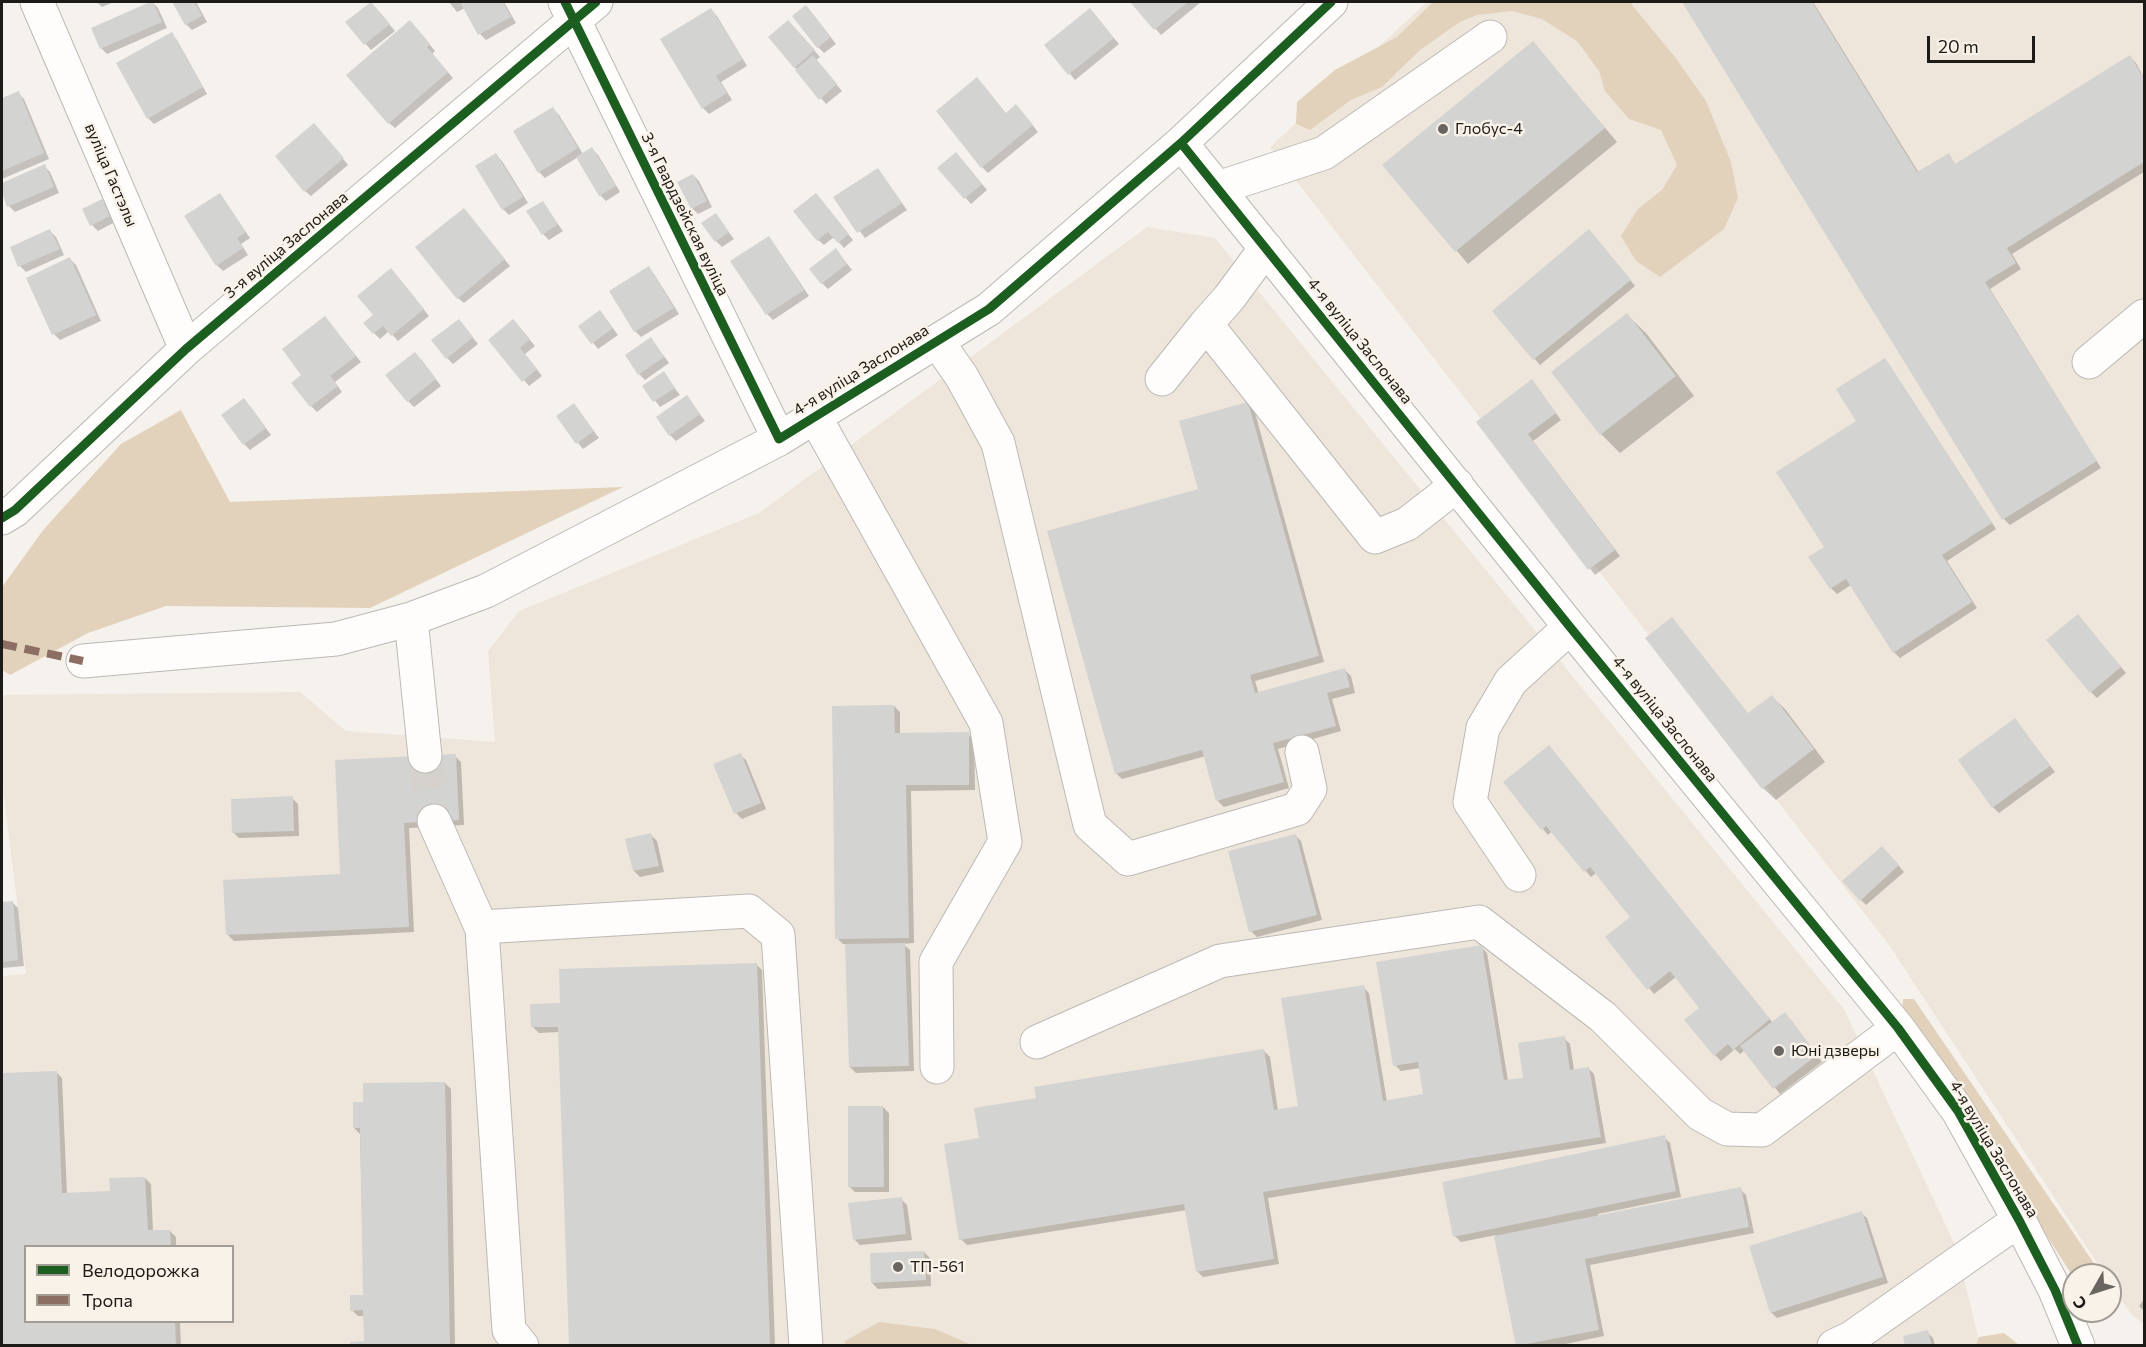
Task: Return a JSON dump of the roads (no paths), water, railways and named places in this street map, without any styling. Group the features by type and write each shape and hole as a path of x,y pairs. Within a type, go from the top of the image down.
{"street":[{"name":"вуліца Гастэлы","path":"37,2 186,349"},
{"name":"4-я вуліца Заслонава","path":"83,661 336,639 411,619 486,591 779,439 989,309 1181,143 1331,2"},
{"name":"3-я вуліца Заслонава","path":"6,520 186,349 578,8"},
{"name":"3-я Гвардзейская вуліца","path":"578,8 779,439"},
{"path":"1218,188 1324,153 1490,37"},
{"name":"4-я вуліца Заслонава","path":"1181,143 1570,627 1898,1028 1958,1111 2055,1290 2078,1346"},
{"path":"1162,380 1229,298 1266,248"},
{"path":"2089,362 2145,316"},
{"path":"1206,324 1375,537 1407,524 1457,485"},
{"path":"937,341 962,377 998,443 1090,825 1128,859 1297,809 1310,789 1302,752"},
{"path":"815,417 986,723 1005,842 936,963 937,1067"},
{"path":"411,619 425,756"},
{"path":"1518,875 1470,802 1483,728 1511,681 1570,627"},
{"path":"434,821 481,927 509,1330 522,1346"},
{"path":"481,927 749,911 778,935 806,1346"},
{"path":"1038,1042 1220,961 1479,922 1603,1017 1700,1113 1727,1129 1762,1130 1898,1028"},
{"path":"1834,1346 1851,1338 2019,1220"}],"tunnel":[{"path":"425,756 434,821"}],"place":[{"name":"Глобус-4","path":"1443,129"},
{"name":"Юні дзверы","path":"1779,1051"},
{"name":"ТП-561","path":"898,1267"}]}
